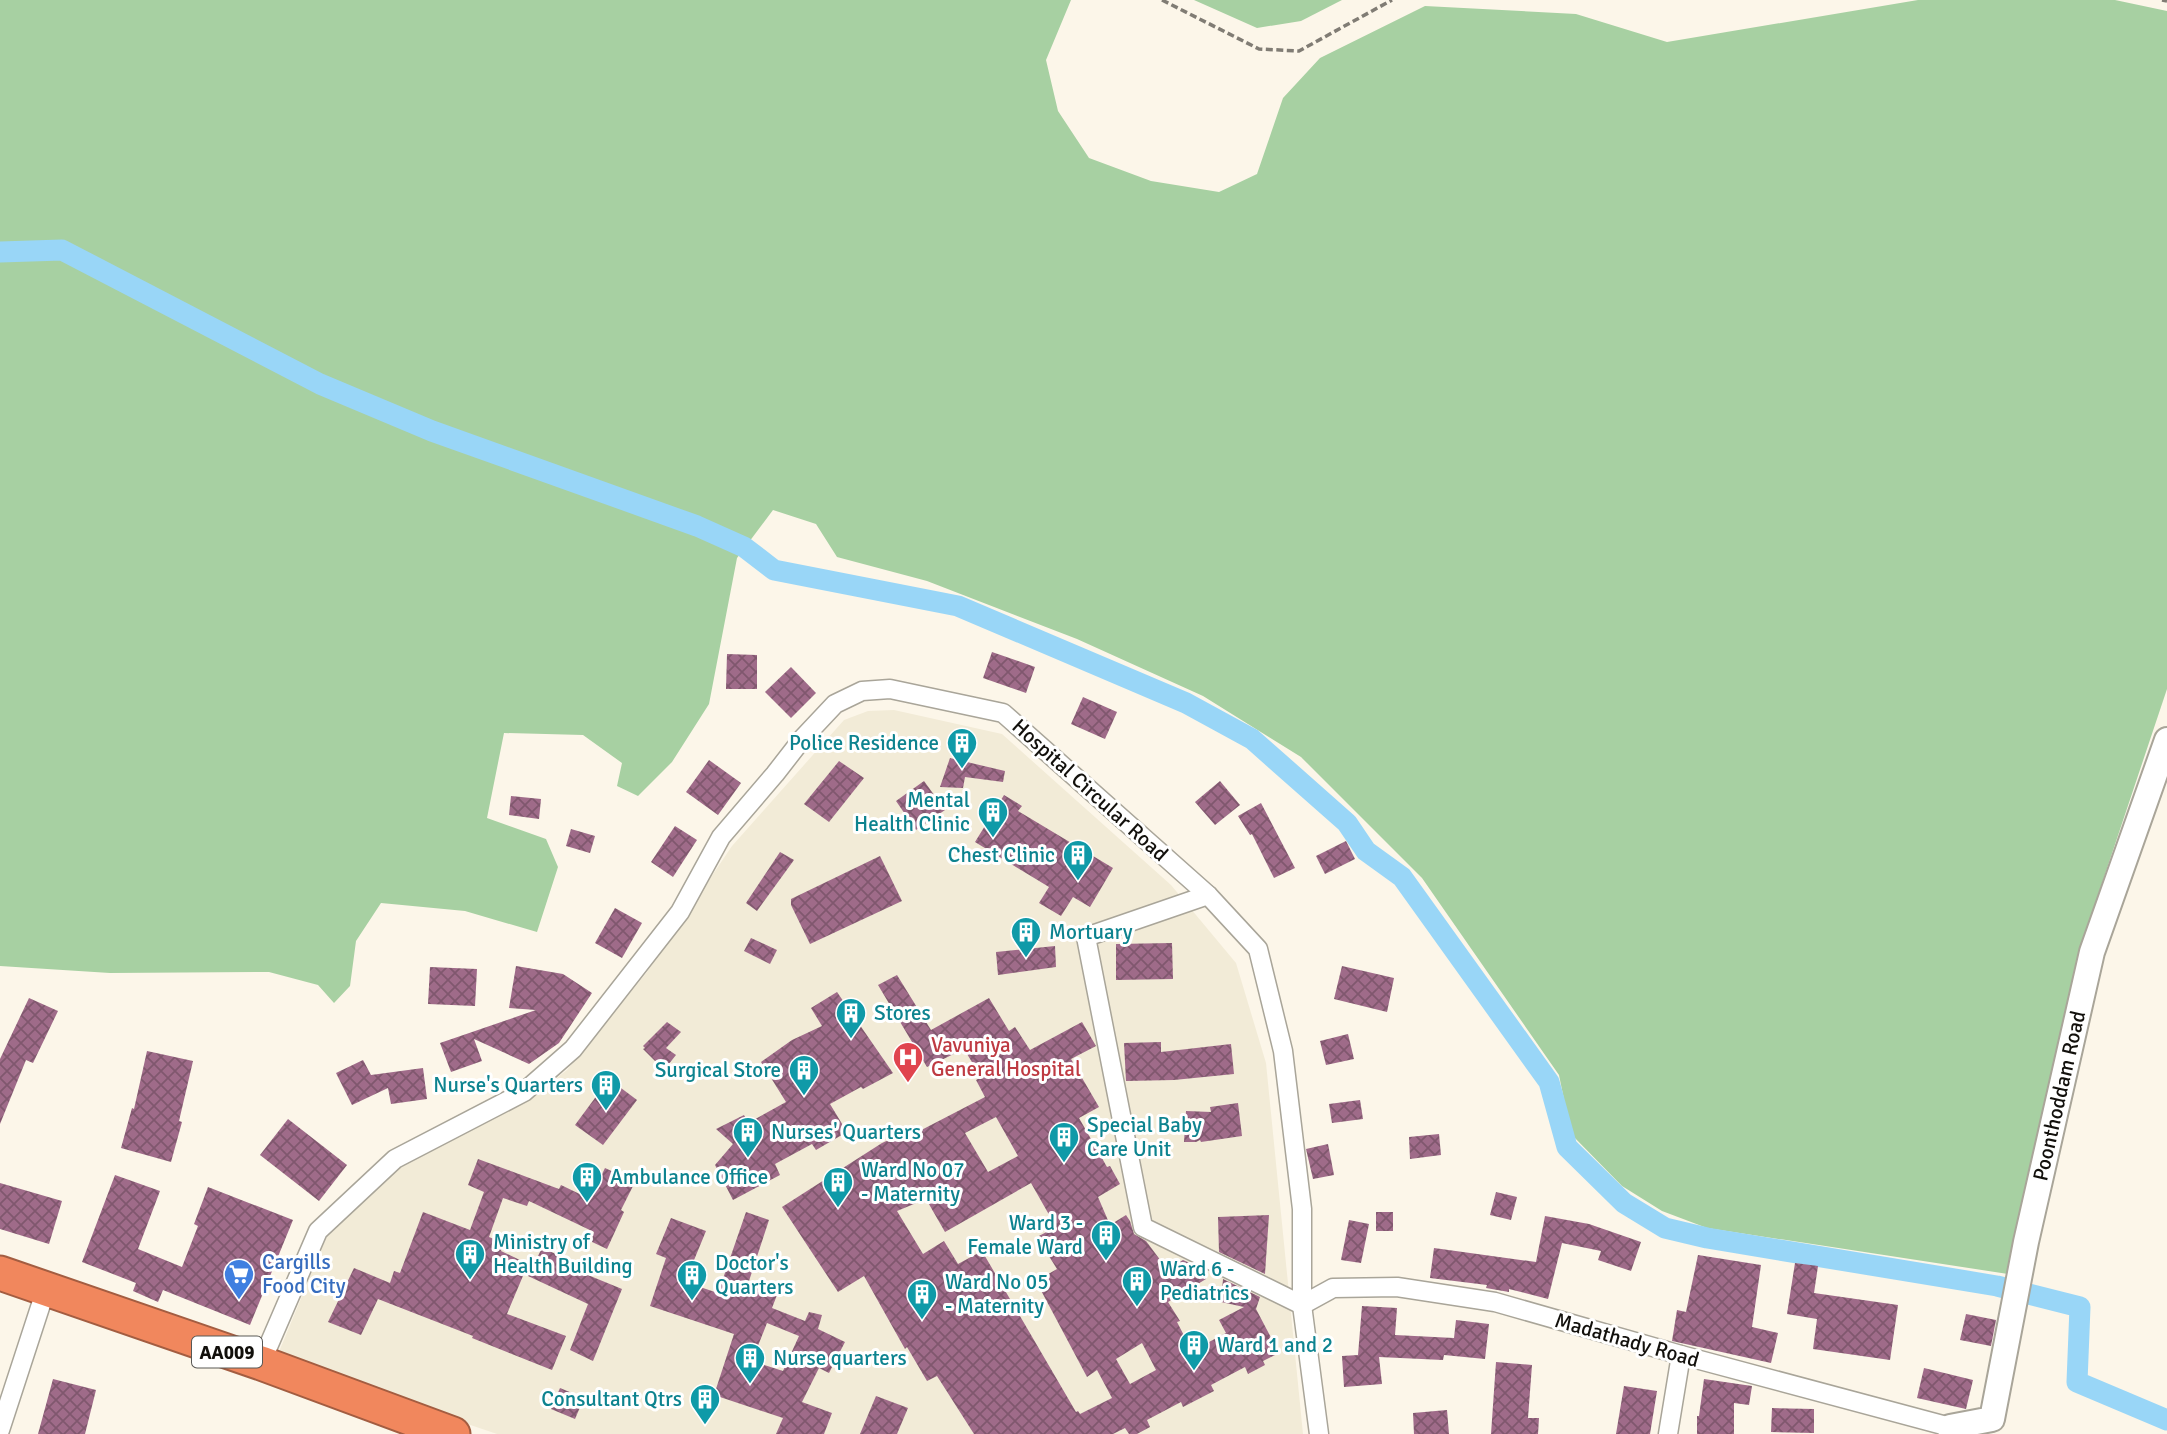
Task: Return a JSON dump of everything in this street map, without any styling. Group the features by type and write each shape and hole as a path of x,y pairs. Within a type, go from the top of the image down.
{"highway":[{"name":"AA009","path":"0,1273 261,1363 453,1434"}],"street":[{"name":"Hospital Circular Road","path":"261,1363 318,1231 395,1159 524,1092 573,1049 680,912 721,837 803,738 835,704 862,691 890,689 1003,713 1209,895 1258,949 1283,1051 1302,1209 1302,1305 1319,1434"},
{"name":"Poonthoddam Road","path":"1951,1431 1992,1419 2026,1242 2092,952 2167,740"},
{"path":"1209,895 1086,937 1143,1227 1302,1305"},
{"name":"Madathady Road","path":"1302,1305 1333,1288 1397,1287 1495,1302 1951,1431"},
{"path":"0,1430 46,1289"},
{"path":"1668,1434 1681,1355"}],"path":[{"path":"1162,0 1259,49 1299,51 1392,0"}],"shaded area":[{"name":"Vavuniya General Hospital","path":"894,710 1002,734 1171,885 1236,963 1266,1063 1303,1434 497,1434 276,1359 326,1238 402,1165 530,1099 567,1070 647,972 732,846 844,720 868,711"}],"green space":[{"path":"0,0 1071,0 1046,60 1058,111 1089,158 1151,181 1219,192 1257,174 1283,98 1320,58 1425,6 1576,14 1667,42 1918,0 2115,0 2167,11 2167,689 2083,940 2008,1274 1707,1228 1662,1211 1622,1186 1571,1134 1559,1075 1422,878 1301,757 1203,696 1077,639 927,581 837,557 816,524 773,510 737,558 709,704 672,762 638,796 617,786 622,763 583,735 504,733 487,818 546,839 558,867 537,932 465,911 381,903 356,941 350,986 334,1003 318,985 269,972 110,973 0,966"},
{"path":"1194,0 1342,0 1301,21 1257,28"}],"building":[{"path":"992,652 1035,667 1026,693 983,678"},
{"path":"727,654 757,655 757,689 726,689"},
{"path":"791,667 816,693 791,718 765,692"},
{"path":"1083,697 1117,712 1105,739 1071,724"},
{"path":"950,758 1005,771 1003,782 965,777 963,788 940,787"},
{"path":"709,760 741,783 718,815 686,792"},
{"path":"839,761 864,778 829,822 804,804"},
{"path":"924,781 945,810 916,830 896,801"},
{"path":"1220,781 1240,805 1215,825 1195,802"},
{"path":"1004,795 1022,806 1018,811 1113,868 1090,907 1073,897 1061,916 1039,903 1049,887 975,842"},
{"path":"511,796 541,799 539,819 509,815"},
{"path":"1261,803 1295,868 1274,878 1252,834 1250,835 1238,816"},
{"path":"675,826 697,840 673,877 651,862"},
{"path":"571,829 595,836 590,853 566,846"},
{"path":"1346,841 1355,859 1325,874 1316,856"},
{"path":"780,852 794,860 757,911 746,903"},
{"path":"880,856 902,901 810,944 791,905 791,899"},
{"path":"615,908 642,923 622,958 595,943"},
{"path":"751,938 777,950 770,964 744,951"},
{"path":"1172,943 1173,979 1116,980 1116,944"},
{"name":"Mortuary","path":"1055,946 1056,967 998,975 996,952"},
{"path":"516,966 563,974 592,993 559,1043 529,1064 474,1039 482,1061 451,1072 440,1043 536,1010 509,1008"},
{"path":"1342,966 1394,978 1387,1012 1334,999"},
{"path":"430,967 477,969 475,1006 428,1004"},
{"path":"897,975 931,1030 989,998 1009,1031 1015,1027 1030,1050 1082,1022 1096,1046 1071,1059 1099,1107 1079,1118 1120,1184 1098,1197 1110,1225 1126,1215 1134,1234 1146,1241 1167,1269 1183,1260 1199,1267 1206,1279 1168,1302 1180,1321 1177,1322 1192,1351 1226,1333 1219,1320 1244,1307 1221,1302 1223,1279 1260,1297 1256,1309 1279,1353 1263,1361 1265,1365 1248,1374 1245,1367 1211,1385 1214,1391 1183,1407 1181,1402 1147,1420 1150,1427 1137,1434 1129,1434 1125,1428 1113,1434 974,1434 937,1376 927,1381 907,1347 905,1349 864,1276 838,1292 782,1207 882,1143 904,1133 906,1138 985,1097 976,1080 981,1077 964,1049 927,1067 878,985","holes":["996,1117 1018,1156 988,1172 965,1133","1031,1183 1056,1227 1037,1237 1057,1269 1036,1281 1087,1377 1097,1370 1112,1398 1080,1414 1076,1412 982,1251 958,1264 944,1241 923,1254 897,1211 926,1199 945,1232","1142,1343 1156,1370 1130,1384 1116,1359"]},
{"path":"837,992 893,1073 830,1104 847,1132 816,1150 812,1144 775,1164 780,1175 733,1200 715,1165 733,1144 716,1129 744,1115 748,1123 786,1102 761,1062 792,1040 822,1026 811,1008"},
{"path":"29,998 58,1011 33,1063 26,1060 0,1124 0,1059"},
{"path":"667,1022 681,1032 666,1048 676,1055 664,1070 643,1046"},
{"path":"1348,1034 1354,1059 1326,1065 1320,1041"},
{"path":"1161,1042 1161,1052 1231,1044 1234,1074 1174,1080 1126,1081 1124,1043"},
{"path":"147,1051 193,1061 179,1121 182,1122 171,1162 121,1148 132,1108 134,1109"},
{"path":"363,1060 371,1075 423,1068 427,1099 391,1104 388,1088 352,1105 336,1073"},
{"name":"Nurse's Quarters","path":"609,1079 637,1100 603,1145 575,1125"},
{"path":"1360,1100 1363,1119 1332,1123 1329,1104"},
{"path":"1238,1103 1242,1136 1184,1142 1186,1111 1211,1112 1210,1107"},
{"path":"288,1119 347,1165 319,1201 260,1155"},
{"path":"1439,1134 1441,1155 1410,1159 1409,1137"},
{"path":"1328,1144 1334,1175 1313,1179 1306,1149"},
{"path":"478,1159 559,1189 561,1185 590,1199 605,1168 635,1182 621,1210 624,1212 607,1249 590,1241 594,1232 529,1201 527,1206 503,1198 489,1237 504,1243 501,1251 528,1264 507,1314 566,1336 552,1370 378,1299 361,1335 328,1322 354,1268 390,1283 394,1271 400,1273 423,1212 470,1230 484,1192 468,1185"},
{"path":"115,1175 160,1191 138,1249 182,1267 198,1226 194,1224 208,1187 293,1220 250,1325 163,1290 158,1302 133,1291 136,1283 82,1262"},
{"path":"0,1183 62,1201 49,1244 0,1229"},
{"path":"1496,1192 1517,1197 1511,1220 1490,1215"},
{"path":"746,1212 769,1220 748,1284 777,1295 772,1308 805,1321 809,1312 822,1315 818,1329 845,1342 829,1373 819,1368 802,1402 832,1413 824,1434 776,1434 783,1418 714,1395 734,1334 650,1306 666,1258 656,1254 671,1218 706,1231 685,1282 718,1293","holes":["767,1323 799,1336 783,1371 752,1361"]},
{"path":"1376,1212 1393,1212 1393,1231 1376,1231"},
{"path":"1269,1215 1265,1274 1219,1252 1218,1217"},
{"path":"1545,1216 1589,1224 1641,1242 1631,1271 1598,1260 1601,1251 1562,1243 1548,1299 1509,1289 1509,1292 1486,1288 1487,1285 1430,1278 1434,1248 1536,1262"},
{"path":"1349,1220 1369,1224 1361,1263 1341,1260"},
{"path":"542,1248 586,1267 583,1273 622,1289 593,1361 570,1350 588,1304 528,1276"},
{"path":"1698,1255 1761,1265 1752,1327 1778,1333 1771,1363 1672,1341 1677,1310 1686,1312"},
{"path":"1795,1263 1818,1266 1814,1293 1898,1305 1890,1360 1813,1349 1817,1319 1787,1314"},
{"path":"1362,1306 1397,1308 1395,1335 1454,1338 1456,1320 1489,1324 1485,1359 1444,1355 1443,1360 1379,1357 1382,1384 1344,1387 1342,1356 1358,1355"},
{"path":"1966,1314 1996,1320 1991,1346 1960,1340"},
{"path":"1496,1362 1532,1365 1528,1418 1539,1418 1538,1434 1491,1434"},
{"path":"1924,1368 1973,1380 1966,1409 1917,1398"},
{"path":"53,1379 96,1390 85,1434 38,1434"},
{"path":"1704,1379 1752,1386 1749,1405 1734,1403 1734,1434 1697,1434 1697,1416"},
{"path":"1624,1386 1657,1391 1650,1434 1616,1434"},
{"path":"560,1388 584,1398 575,1419 551,1409"},
{"path":"876,1396 908,1408 897,1434 860,1434"},
{"path":"1772,1408 1814,1409 1814,1433 1771,1432"},
{"path":"1447,1410 1449,1434 1414,1434 1413,1413"}],"waterway":[{"path":"0,252 62,250 320,384 432,431 697,526 744,547 774,570 958,606 1186,703 1252,739 1347,823 1366,851 1402,877 1549,1082 1567,1147 1624,1203 1665,1228 1707,1238 1997,1286 2080,1307 2077,1382 2167,1420"}],"place":[{"name":"Police Residence","path":"962,770"},
{"name":"Mental Health Clinic","path":"993,839"},
{"name":"Chest Clinic","path":"1078,882"},
{"name":"Mortuary","path":"1026,959"},
{"name":"Stores","path":"851,1040"},
{"name":"Vavuniya General Hospital","path":"908,1084"},
{"name":"Surgical Store","path":"804,1097"},
{"name":"Nurse's Quarters","path":"606,1112"},
{"name":"Nurses' Quarters","path":"748,1159"},
{"name":"Special Baby Care Unit","path":"1064,1164"},
{"name":"Ambulance Office","path":"587,1204"},
{"name":"Ward No 07 - Maternity","path":"838,1209"},
{"name":"Ward 3 - Female Ward","path":"1106,1262"},
{"name":"Ministry of Health Building","path":"470,1281"},
{"name":"Cargills Food City","path":"239,1301"},
{"name":"Doctor's Quarters","path":"692,1302"},
{"name":"Ward 6 - Pediatrics","path":"1137,1308"},
{"name":"Ward No 05 - Maternity","path":"922,1321"},
{"name":"Ward 1 and 2","path":"1194,1372"},
{"name":"Nurse quarters","path":"750,1385"},
{"name":"Consultant Qtrs","path":"705,1426"}]}
